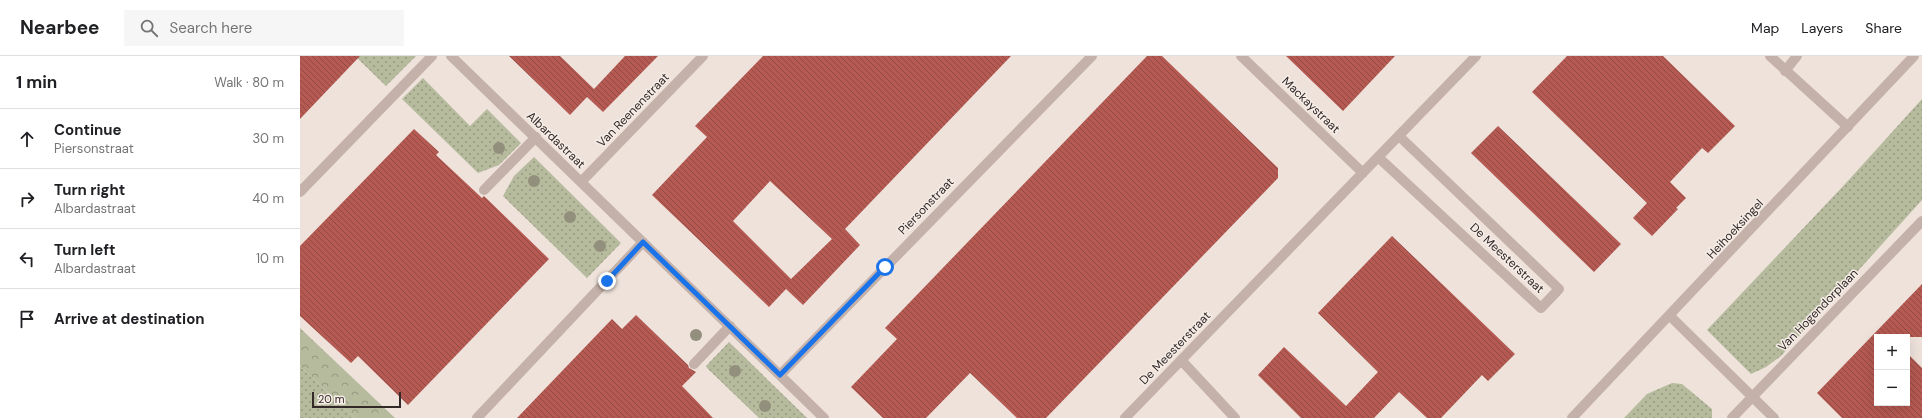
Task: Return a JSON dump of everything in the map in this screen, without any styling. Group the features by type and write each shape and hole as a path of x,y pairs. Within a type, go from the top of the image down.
{"street":[{"path":"300,192 432,56"},
{"name":"Albardastraat","path":"451,56 824,418"},
{"name":"Van Reenenstraat","path":"581,182 703,56"},
{"name":"Piersonstraat","path":"780,375 1092,56"},
{"name":"Mackaystraat","path":"1241,56 1363,173"},
{"name":"De Meesterstraat","path":"1125,418 1476,56"},
{"path":"1770,56 1848,127"},
{"path":"1785,70 1796,56"},
{"name":"Heihoeksingel","path":"1572,418 1914,56"},
{"name":"De Meesterstraat","path":"1378,157 1541,308 1559,289 1399,136"},
{"path":"484,190 536,137"},
{"name":"Van Hogendorplaan","path":"1732,418 1922,221"},
{"path":"477,418 643,242"},
{"path":"1670,316 1774,418"},
{"path":"694,364 730,326"},
{"path":"1181,360 1235,418"}],"green space":[{"path":"355,56 416,56 386,86"},
{"path":"423,78 470,126 487,109 521,143 499,165 478,173 402,99"},
{"path":"1922,99 1922,200 1781,356 1766,367 1751,374 1707,330 1846,183"},
{"path":"534,157 621,243 587,278 503,196 514,176"},
{"path":"300,328 395,418 355,418 300,366"},
{"path":"729,342 807,418 759,418 708,369 706,366"},
{"path":"300,366 355,418 300,418"},
{"path":"1672,383 1682,384 1712,409 1712,418 1624,418 1647,394"}],"building":[{"path":"300,56 360,56 300,119"},
{"path":"509,56 560,56 594,89 625,56 658,56 603,112 587,97 570,115"},
{"path":"763,56 1011,56 845,229 860,245 803,305 786,289 769,307 652,195 707,137 695,126","holes":["770,181 832,239 791,279 733,221"]},
{"path":"1147,56 1162,56 1278,168 1278,178 1046,418 1017,418 970,373 926,418 883,418 851,387 897,339 885,328"},
{"path":"1286,56 1395,56 1343,111"},
{"path":"1567,56 1663,56 1735,126 1708,153 1702,148 1670,182 1686,198 1676,208 1678,209 1652,236 1633,218 1647,203 1532,92"},
{"path":"1498,126 1621,244 1594,272 1471,153"},
{"path":"414,129 439,152 436,155 482,198 484,196 549,259 408,405 358,356 351,363 300,316 300,246"},
{"path":"1392,236 1515,354 1488,381 1482,375 1441,418 1427,418 1399,392 1374,418 1301,418 1258,375 1284,347 1346,406 1378,372 1318,313"},
{"path":"1922,284 1922,337 1910,337 1910,334 1874,334 1874,406 1910,406 1910,356 1922,368 1922,418 1842,418 1817,393"},
{"path":"636,315 688,365 689,368 696,372 682,386 713,418 517,418 612,319 622,329"}],"route":[{"path":"607,281 643,242 780,375 885,267"}]}
